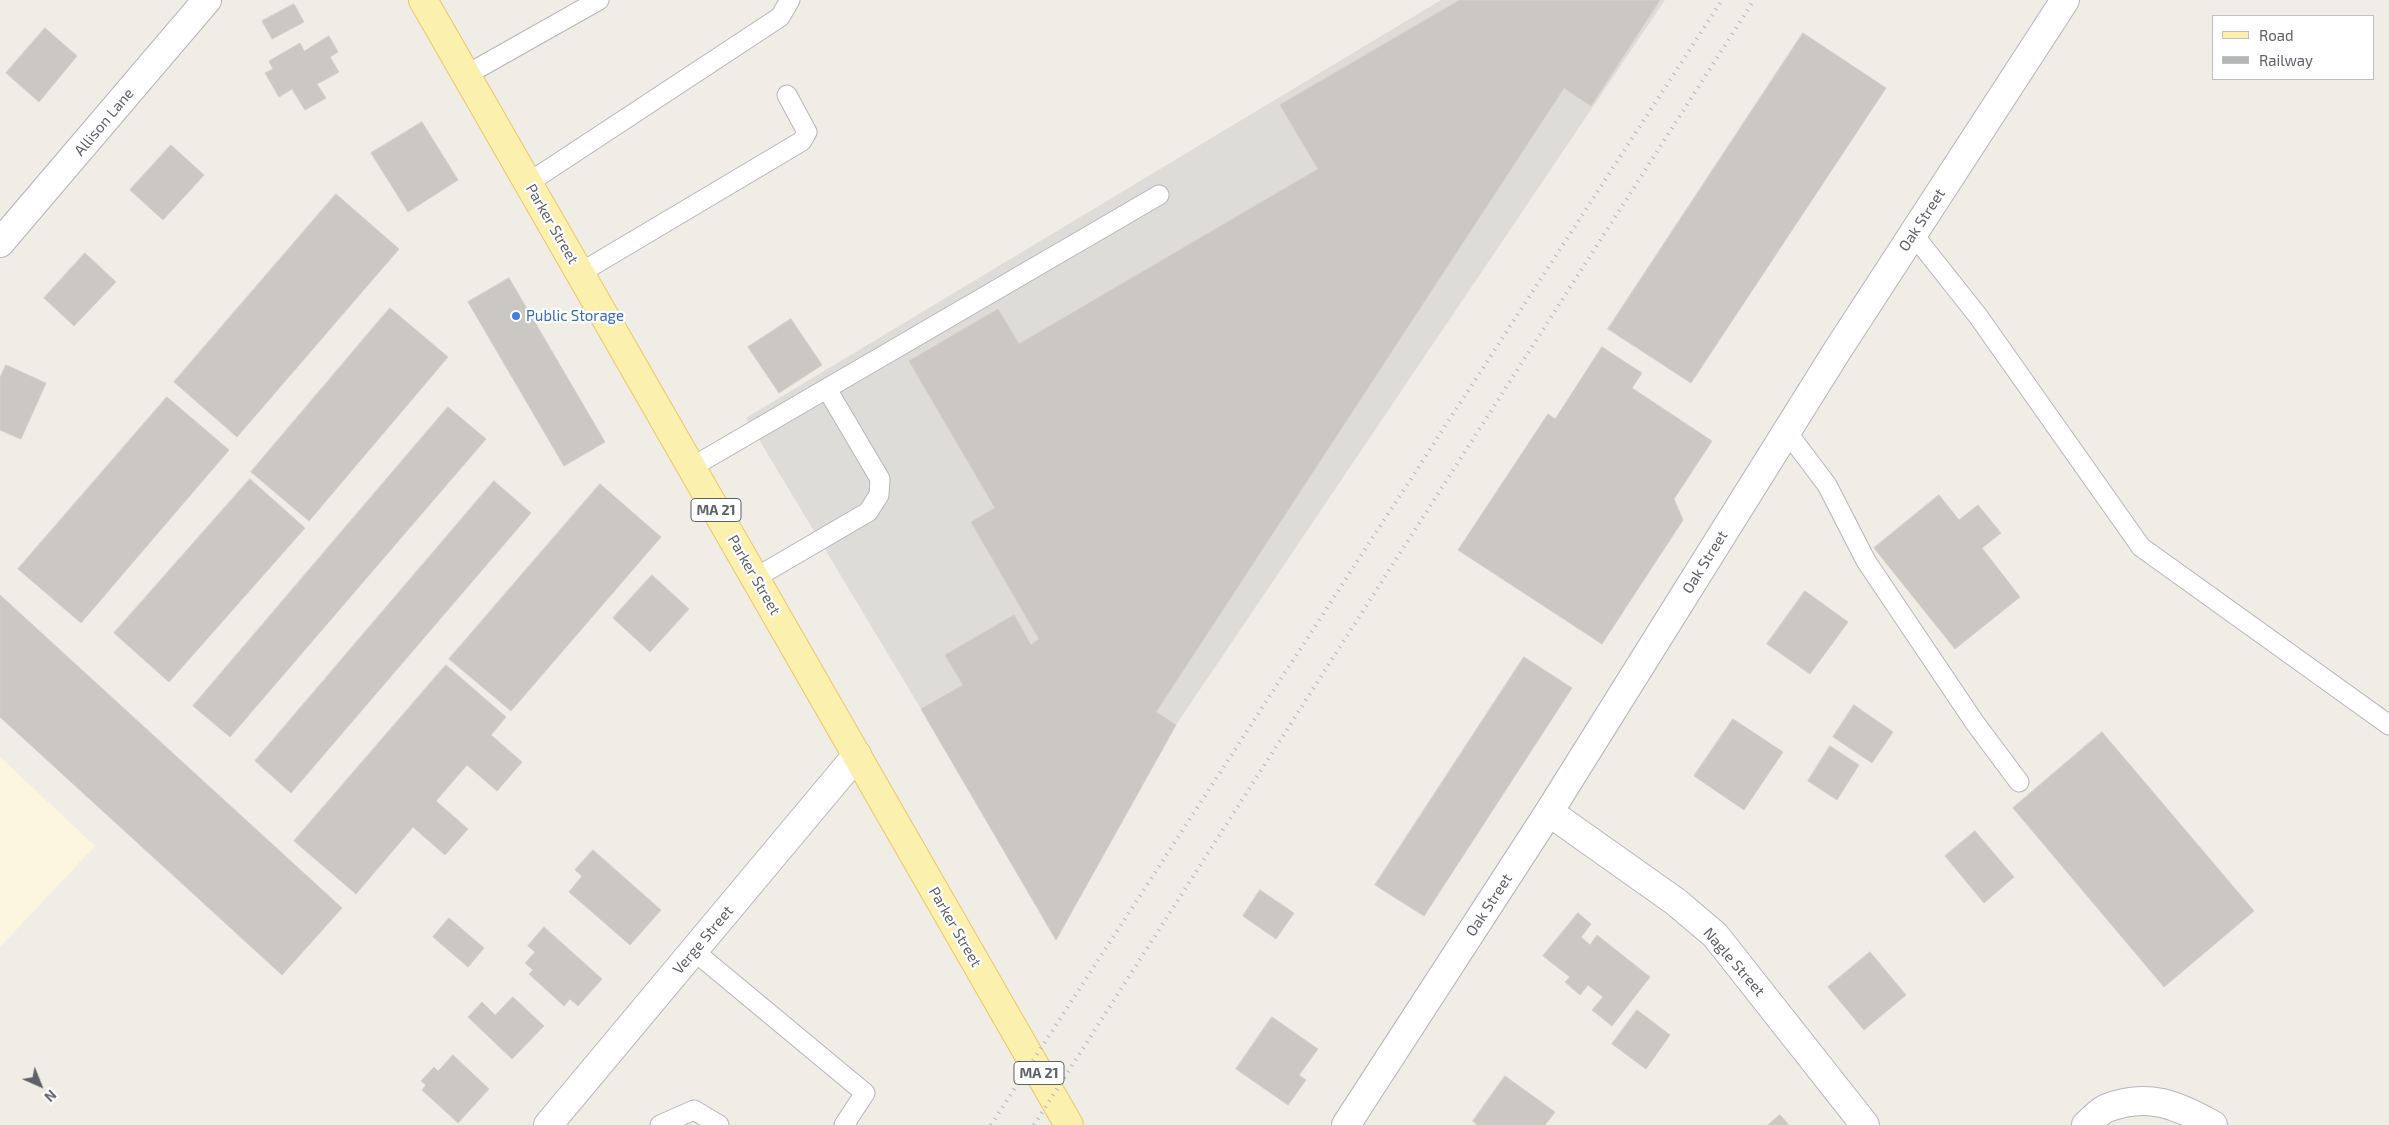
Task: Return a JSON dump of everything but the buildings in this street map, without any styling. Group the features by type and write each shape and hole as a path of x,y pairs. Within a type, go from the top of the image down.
{"main road":[{"name":"Parker Street","path":"423,0 1069,1125"}],"street":[{"name":"Allison Lane","path":"0,243 207,0"},
{"name":"Oak Street","path":"1346,1125 1549,812 1787,432 2065,0"},
{"name":"Verge Street","path":"548,1125 857,756"},
{"name":"Nagle Street","path":"1549,812 1676,902 1714,935 1865,1125"},
{"path":"2086,1125 2106,1109 2142,1099 2181,1107 2213,1125"}],"lane":[{"path":"466,75 599,0"},
{"path":"528,183 780,16 790,0"},
{"path":"580,273 802,141 807,132 805,125 787,95"},
{"path":"692,468 1159,195"},
{"path":"1914,234 1978,316 2141,547 2389,725"},
{"path":"755,578 868,512 879,495 880,479 826,389"},
{"path":"1787,432 1827,485 1866,561 1975,723 2019,782"},
{"path":"694,951 865,1093 844,1125"},
{"path":"660,1125 694,1110 719,1125"}],"shaded area":[{"path":"1441,0 1665,0 1176,725 1056,940 921,709 746,418"},
{"path":"0,757 95,846 0,947"}],"railway":[{"path":"991,1125 1722,0"},
{"path":"1034,1125 1754,0"}],"place":[{"name":"Public Storage","path":"516,316"}]}
